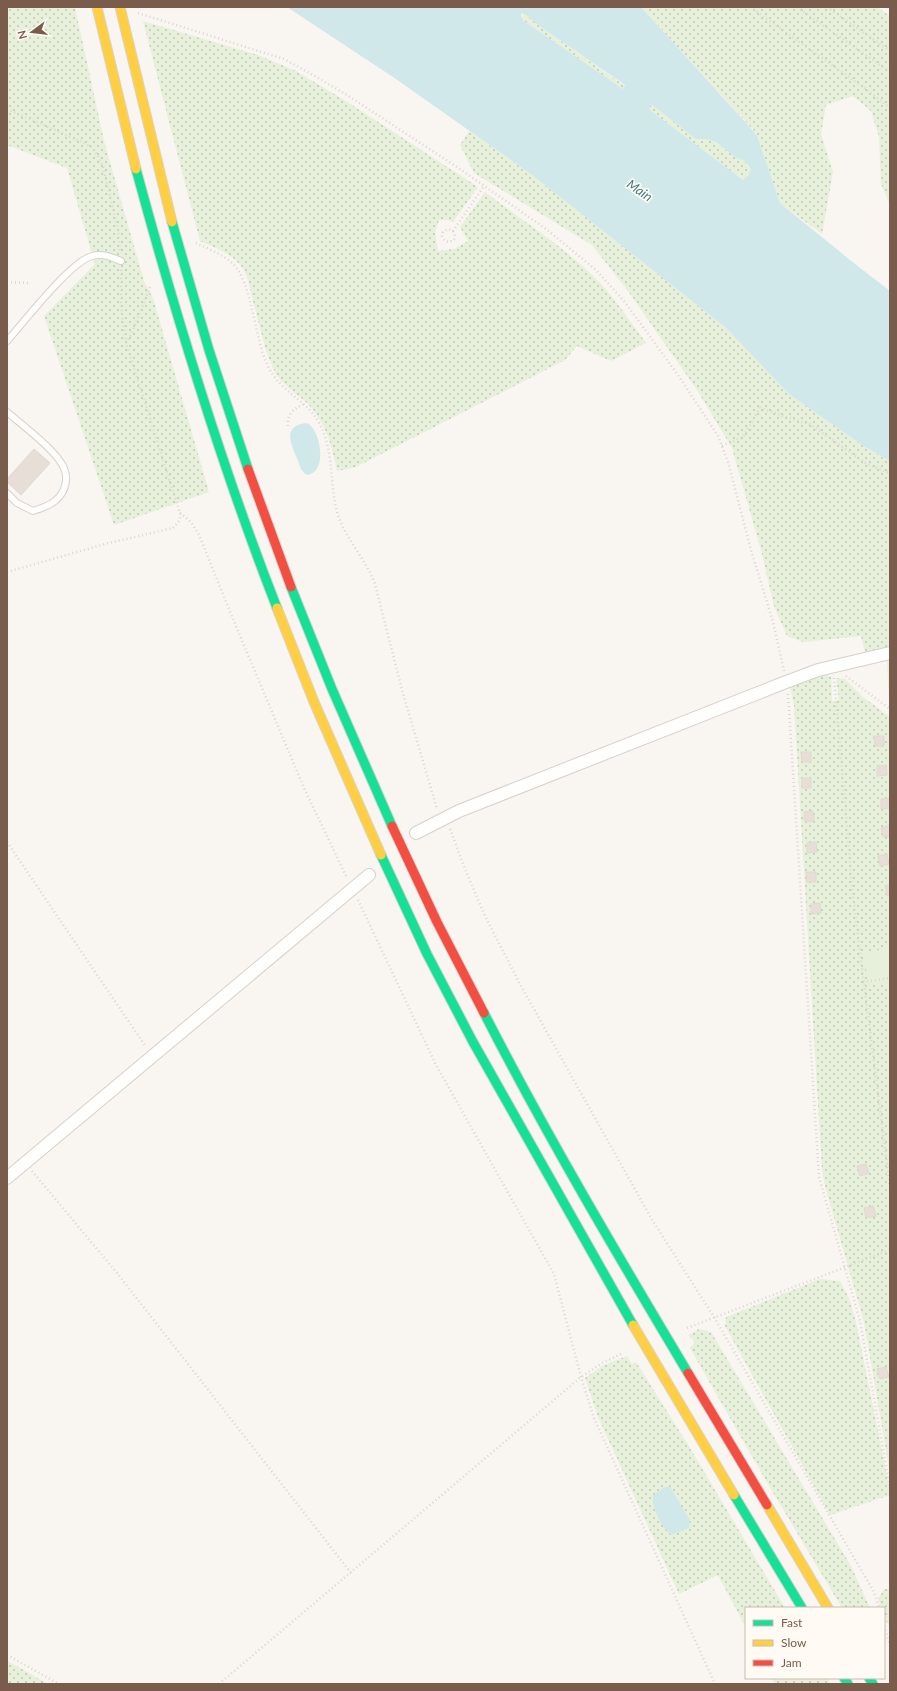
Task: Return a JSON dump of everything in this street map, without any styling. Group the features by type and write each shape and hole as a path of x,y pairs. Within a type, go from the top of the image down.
{"highway":[{"path":"97,7 126,131 169,290 212,430 275,606 336,756 415,928 460,1017 596,1263 801,1607"},
{"path":"120,7 150,136 189,283 234,426 275,544 311,638 389,820 429,905 483,1013 577,1185 615,1252 827,1607"}],"street":[{"path":"416,833 443,819 786,682 818,670 890,653"},
{"path":"7,1178 369,875"}],"lane":[{"path":"7,341 78,262 100,254 110,256 121,261"},
{"path":"7,412 57,456 65,471 66,483 61,496 46,507 33,511 17,503 7,493"}],"path":[{"path":"750,7 863,87 890,108"},
{"path":"797,7 890,72"},
{"path":"827,7 890,51"},
{"path":"132,10 284,59 347,95 546,229 596,270 612,286 678,375 706,417 722,446 773,622 790,705 819,1177 860,1321 890,1487"},
{"path":"7,109 82,142 92,148 103,167 118,230 121,261 122,306 126,343 180,513 180,520 173,528 105,544 7,572"},
{"path":"453,231 484,186"},
{"path":"448,229 453,231 455,236 454,240 449,242 445,241 442,236 443,232 448,229"},
{"path":"190,240 220,255 232,264 240,273 245,285 260,345 267,365 275,379 304,404 318,422 327,442 330,454 335,504 339,520 370,571 379,594 402,690 443,819 485,916 521,986 651,1218 714,1317 874,1592 879,1607"},
{"path":"7,282 28,283"},
{"path":"126,343 151,289"},
{"path":"288,426 288,416 291,411 304,404"},
{"path":"722,446 743,437 760,408 811,425 867,464 890,473"},
{"path":"180,513 191,522 199,534 232,619 304,788 436,1065 554,1274 581,1377 594,1418 714,1684"},
{"path":"833,666 890,709"},
{"path":"833,666 853,896 890,1189"},
{"path":"7,842 152,1057"},
{"path":"863,982 890,978"},
{"path":"24,1164 35,1173 117,1273 240,1434 351,1573"},
{"path":"687,1328 890,1250"},
{"path":"219,1684 581,1377 602,1363 623,1353"},
{"path":"885,1629 890,1646"},
{"path":"7,1655 59,1684"}],"green space":[{"path":"7,7 75,7 104,141 144,281 153,298 209,492 114,525 44,316 95,264 67,168 7,145"},
{"path":"641,7 877,7 890,16 890,205 881,184 879,137 871,111 853,96 826,105 821,134 833,172 822,234 780,203 757,134"},
{"path":"521,13 525,14 538,25 625,86 623,89 524,21"},
{"path":"143,21 258,55 296,71 349,103 478,187 453,222 448,220 439,220 435,233 438,251 454,249 468,241 460,227 485,192 560,248 589,272 614,299 646,343 611,361 577,346 565,360 356,467 337,471 333,452 324,426 314,410 280,379 273,368 264,342 248,282 241,266 228,254 200,241"},
{"path":"652,105 696,139 706,139 716,142 735,157 746,162 751,169 749,175 743,180 650,110 649,106"},
{"path":"469,131 532,175 725,327 789,394 862,445 890,461 890,652 865,652 861,636 803,642 787,636 774,606 761,550 732,448 697,390 628,291 592,245 474,173 460,145"},
{"path":"890,655 890,703 887,661"},
{"path":"827,675 831,677 832,701 839,700 836,678 845,679 863,697 890,717 890,1474 864,1322 825,1186 822,1170 794,705 790,687 809,678"},
{"path":"890,948 890,982 869,986 863,953"},
{"path":"820,1279 840,1281 849,1298 856,1322 890,1491 890,1495 830,1515 725,1326 726,1317"},
{"path":"699,1329 711,1332 851,1566 870,1607 841,1607 765,1479 690,1348 695,1342 688,1335"},
{"path":"627,1356 632,1364 636,1362 690,1448 784,1607 745,1607 745,1626 718,1575 679,1594 598,1417 585,1378 602,1366"},
{"path":"884,1589 890,1589 890,1627 885,1620 885,1607 881,1607 878,1599"},
{"path":"8,1661 48,1684 7,1684"},
{"path":"772,1679 828,1679 831,1684 775,1684"}],"water":[{"name":"Main","path":"287,7 641,7 757,135 780,203 890,291 890,461 862,445 789,394 725,327 532,175 396,79","holes":["521,13 525,14 538,25 625,85 623,89 524,21","652,105 696,139 706,139 716,142 735,157 746,162 751,169 749,175 743,180 650,110 649,106"]},
{"path":"306,423 311,426 315,432 320,449 318,466 314,472 307,475 300,467 290,440 291,431 294,427"},
{"path":"665,1487 670,1487 690,1520 689,1528 671,1535 667,1532 658,1517 653,1500 653,1495"}],"building":[{"path":"34,449 50,463 21,495 7,482 7,479"},
{"path":"874,736 884,736 884,746 875,746"},
{"path":"801,752 811,752 811,762 802,762"},
{"path":"886,765 887,775 877,776 877,766"},
{"path":"802,778 811,778 811,788 802,788"},
{"path":"890,798 890,808 881,809 881,799"},
{"path":"813,811 814,821 805,822 804,812"},
{"path":"890,825 890,836 883,837 881,828"},
{"path":"816,842 817,852 807,853 807,843"},
{"path":"887,854 889,864 880,866 878,856"},
{"path":"806,872 816,872 816,882 807,882"},
{"path":"890,885 890,895 887,896 885,886"},
{"path":"820,903 821,913 811,914 811,904"},
{"path":"866,1164 869,1173 860,1176 857,1166"},
{"path":"873,1206 876,1216 866,1218 864,1208"},
{"path":"886,1367 889,1377 880,1379 877,1369"}],"traffic: fast":[{"path":"136,169 200,390 237,500 277,608"},
{"path":"172,222 209,350 248,469"},
{"path":"291,587 332,689 392,826"},
{"path":"381,855 427,954 473,1042 633,1325"},
{"path":"484,1013 558,1150 688,1373"},
{"path":"734,1495 801,1607"},
{"path":"845,1679 848,1684"},
{"path":"870,1679 873,1684"}],"traffic: slow":[{"path":"97,7 136,169"},
{"path":"120,7 172,222"},
{"path":"277,608 314,702 381,855"},
{"path":"633,1325 734,1495"},
{"path":"767,1505 827,1607"}],"traffic: jam":[{"path":"248,469 291,587"},
{"path":"392,826 437,922 484,1013"},
{"path":"688,1373 767,1505"}]}
